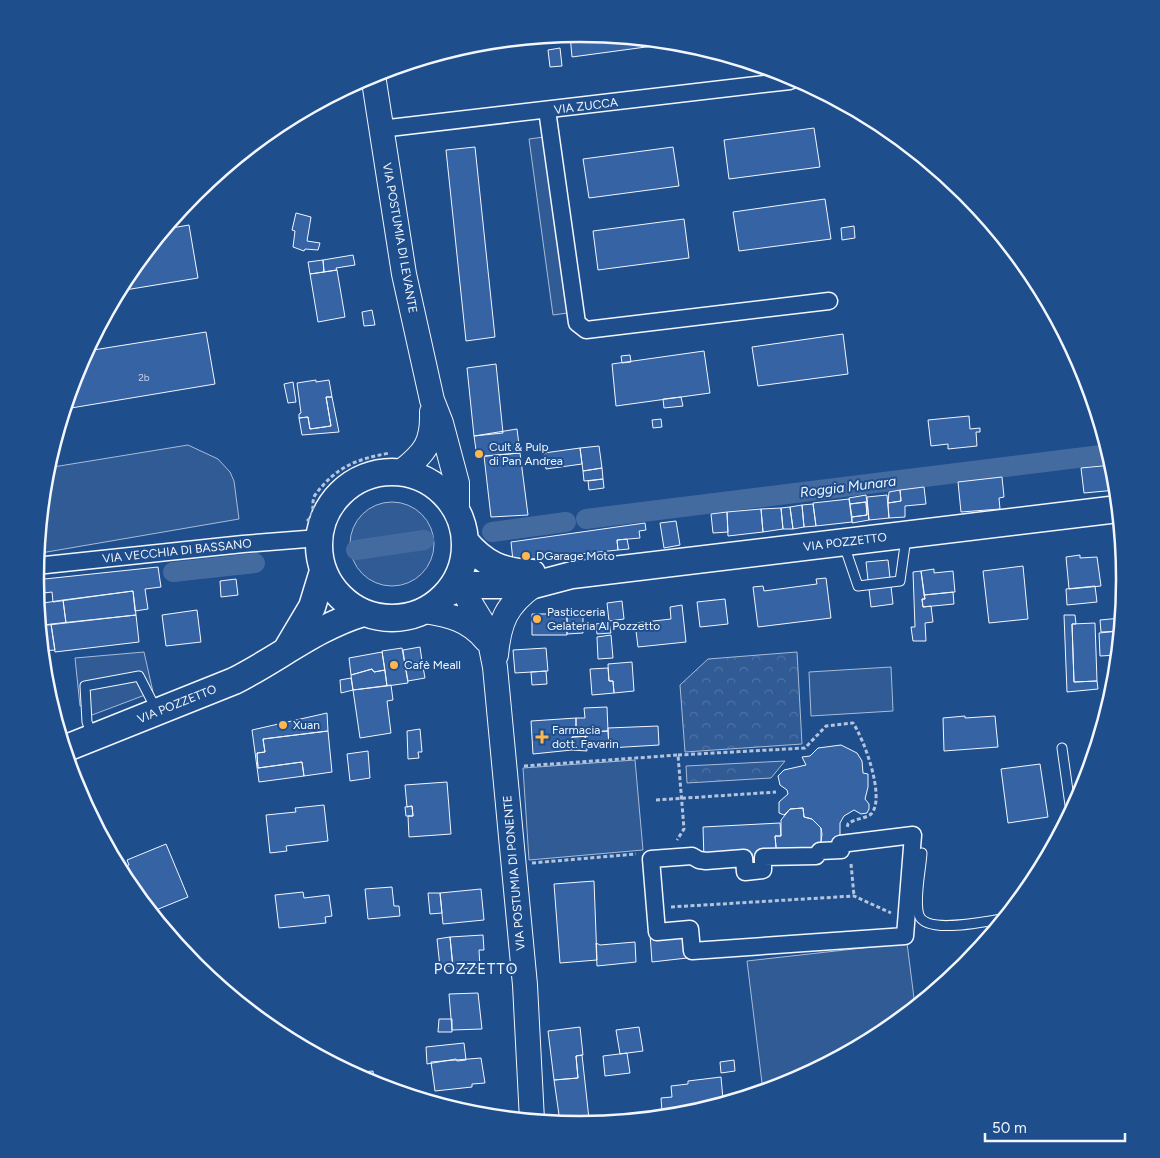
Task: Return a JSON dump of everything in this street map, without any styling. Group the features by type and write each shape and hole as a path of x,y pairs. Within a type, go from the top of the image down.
{"main road":[{"name":"VIA POSTUMIA DI LEVANTE","path":"374,83 404,274 432,400 441,423 457,483 457,511"},
{"name":"VIA POSTUMIA DI LEVANTE","path":"398,462 427,447 433,425 432,400"},
{"name":"VIA POZZETTO","path":"398,462 443,492 457,511 465,541 457,583 424,611 404,617 384,618 363,613 339,596 323,571 319,555 309,531 325,516 338,496 356,481 378,473 398,462"},
{"name":"VIA POZZETTO","path":"457,583 534,585 572,575 1112,510"},
{"name":"VIA POZZETTO","path":"465,541 478,556 501,569 518,572 572,575"},
{"name":"VIA POZZETTO","path":"286,650 312,607 323,571"},
{"name":"VIA POSTUMIA DI PONENTE","path":"457,583 488,632 512,773 532,1113"},
{"name":"VIA POSTUMIA DI PONENTE","path":"493,656 504,617 518,597 534,585"},
{"path":"424,611 452,616 465,621 493,656"},
{"name":"VIA POZZETTO","path":"70,746 234,681 261,668 286,650 328,625 363,613"}],"street":[{"name":"VIA ZUCCA","path":"382,132 389,128 780,81"},
{"path":"547,110 577,323 586,330 829,301"},
{"name":"VIA VECCHIA DI BASSANO","path":"44,565 291,539 309,531"},
{"path":"913,835 905,936 692,950 690,929 657,932 651,858 692,856 704,860 744,858 745,872 763,870 763,857 816,856 820,851 841,850 840,844 848,843 913,835"}],"lane":[{"path":"843,542 858,586 900,581 907,534"},
{"path":"93,737 87,722 85,686 139,676 157,712"},
{"path":"1062,748 1069,799"},
{"path":"922,853 917,902 922,920 937,927 994,920"}],"path":[{"path":"309,531 315,495 336,472 357,459 398,462"},
{"path":"512,773 678,755 805,748 826,726 853,723 867,748 874,776 875,797 874,810 870,815 852,820 848,824 848,843 854,896"},
{"path":"678,755 684,829 677,841 677,848 681,856"},
{"path":"656,800 776,792"},
{"path":"527,864 640,854"},
{"path":"666,907 854,896 906,920"}],"green space":[{"path":"797,652 802,744 685,752 680,685 708,659"},
{"path":"785,761 771,778 687,783 686,766"}],"shaded area":[{"path":"551,136 575,312 553,315 529,139"},
{"path":"188,445 218,459 230,472 234,481 239,519 45,552 48,509 56,467"},
{"path":"392,502 408,505 422,514 431,528 434,544 431,560 422,574 408,583 392,586 376,583 362,574 353,560 350,544 353,528 362,514 376,505"},
{"path":"144,652 153,692 92,715 89,705 80,706 75,658"},
{"path":"891,667 893,711 811,716 809,672"},
{"path":"635,760 643,850 529,860 523,768"},
{"path":"907,943 914,999 848,1044 785,1075 762,1083 747,961"}],"building":[{"path":"571,43 647,47 572,57"},
{"path":"560,48 562,66 550,67 548,50"},
{"path":"814,128 820,167 729,179 724,140"},
{"path":"475,147 495,337 466,341 446,150"},
{"path":"673,147 679,186 589,198 583,159"},
{"path":"825,199 831,239 739,251 733,212"},
{"path":"296,213 311,217 307,241 320,243 318,250 305,249 304,251 293,247 295,231 292,230"},
{"path":"684,219 689,258 598,270 593,231"},
{"path":"189,225 198,278 129,289 154,252 175,227"},
{"path":"854,226 855,238 842,240 841,228"},
{"path":"353,255 355,265 324,272 323,260"},
{"path":"323,260 324,272 310,274 308,262"},
{"path":"337,270 345,317 318,322 310,274"},
{"path":"372,310 375,325 364,326 362,312"},
{"path":"206,332 215,384 72,408 95,350"},
{"path":"843,334 848,374 758,386 752,347"},
{"path":"704,351 710,393 616,406 612,364"},
{"path":"630,355 631,362 622,363 621,356"},
{"path":"496,364 503,433 474,436 467,368"},
{"path":"316,380 316,382 329,380 332,397 326,397 331,426 310,429 308,417 299,418 301,413 297,383"},
{"path":"293,382 296,402 288,403 284,384"},
{"path":"326,397 332,397 339,432 302,435 299,418 308,417 310,429 331,426"},
{"path":"681,397 683,406 664,408 663,399"},
{"path":"969,416 970,429 980,428 980,432 976,432 977,446 948,449 948,444 931,446 928,420"},
{"path":"661,419 662,427 653,428 652,420"},
{"path":"517,429 520,453 477,457 474,436"},
{"path":"599,446 602,468 583,471 580,448"},
{"path":"580,448 582,464 546,469 544,453"},
{"path":"520,453 528,515 491,517 484,456"},
{"path":"1104,466 1109,491 1084,493 1081,468"},
{"path":"602,468 603,479 584,481 583,471"},
{"path":"1002,477 1004,497 999,498 1000,509 961,512 958,482"},
{"path":"603,479 604,488 589,490 588,481"},
{"path":"924,487 926,504 905,506 905,517 889,518 888,503 901,501 900,490"},
{"path":"900,490 901,501 888,503 889,492"},
{"path":"866,495 869,520 852,523 852,517 867,515 866,502 850,504 849,498"},
{"path":"887,495 889,518 869,520 867,497"},
{"path":"849,499 852,522 816,526 813,503"},
{"path":"866,502 867,515 852,517 850,504"},
{"path":"813,504 816,526 804,527 802,505"},
{"path":"802,505 804,527 793,529 790,507"},
{"path":"790,507 793,529 783,529 781,508"},
{"path":"781,508 783,529 763,532 761,509"},
{"path":"761,509 763,532 728,536 727,512"},
{"path":"727,512 728,532 713,533 711,514"},
{"path":"676,521 680,545 664,548 660,523"},
{"path":"645,523 646,530 639,531 640,538 617,540 618,550 513,561 511,542"},
{"path":"627,539 629,549 618,550 617,540"},
{"path":"1080,555 1080,558 1097,557 1101,586 1069,589 1066,557"},
{"path":"888,560 893,604 871,607 866,562"},
{"path":"1023,566 1028,619 989,623 983,571"},
{"path":"158,567 161,587 145,589 148,609 135,611 133,591 53,602 52,592 44,593 44,579"},
{"path":"934,569 934,573 953,571 955,592 924,595 921,571"},
{"path":"921,571 925,599 922,599 923,607 931,606 933,622 925,623 926,641 913,641 911,627 915,627 913,572"},
{"path":"826,578 831,618 758,627 753,587 763,586 764,591 817,584 816,579"},
{"path":"236,579 238,595 221,597 220,581"},
{"path":"1095,586 1097,602 1067,605 1066,589"},
{"path":"133,591 136,615 66,623 63,600"},
{"path":"953,592 954,604 923,607 922,599 925,599 924,595"},
{"path":"725,599 728,624 700,627 697,602"},
{"path":"63,600 66,623 46,625 45,603"},
{"path":"622,601 624,619 609,621 607,603"},
{"path":"682,605 686,642 638,647 635,623 671,619 670,607"},
{"path":"197,610 201,642 166,646 162,615"},
{"path":"583,613 583,633 567,634 567,614"},
{"path":"532,614 567,614 567,635 532,635"},
{"path":"136,615 139,642 55,652 51,624"},
{"path":"1064,615 1075,615 1076,624 1072,624 1074,682 1097,681 1098,689 1067,692"},
{"path":"1115,619 1114,631 1101,632 1100,620"},
{"path":"609,622 611,633 597,634 596,624"},
{"path":"1095,623 1097,681 1074,682 1072,624"},
{"path":"51,624 55,650 48,651 46,625"},
{"path":"1113,632 1111,655 1100,656 1099,633"},
{"path":"611,635 613,658 598,659 597,637"},
{"path":"420,647 422,661 405,664 403,650"},
{"path":"402,648 408,683 387,686 382,651"},
{"path":"546,648 548,671 515,673 513,650"},
{"path":"382,652 385,670 374,672 372,669 351,675 349,658"},
{"path":"422,661 425,678 408,681 405,664"},
{"path":"632,662 634,691 614,693 613,681 609,681 608,664"},
{"path":"608,668 609,681 613,681 614,693 592,695 590,669"},
{"path":"372,669 374,672 385,670 387,686 353,690 351,675"},
{"path":"546,671 547,684 532,685 531,672"},
{"path":"351,678 353,690 341,693 340,680"},
{"path":"391,685 393,700 387,701 391,733 360,738 353,690"},
{"path":"607,707 608,731 588,732 588,736 576,737 576,718 585,718 584,708"},
{"path":"327,713 328,731 263,739 265,752 257,753 258,768 302,762 304,776 259,782 252,730"},
{"path":"965,716 965,718 995,716 998,747 944,751 943,718"},
{"path":"576,718 576,737 572,737 572,750 533,754 531,721"},
{"path":"658,726 659,745 609,748 608,728"},
{"path":"420,729 422,752 418,752 419,758 408,759 407,731"},
{"path":"328,731 332,772 304,776 302,762 258,768 257,753 265,752 263,739"},
{"path":"608,731 609,748 587,749 585,736 588,736 588,732"},
{"path":"585,736 587,751 572,750 572,737"},
{"path":"841,745 857,753 862,761 863,773 868,774 868,787 865,799 869,804 869,809 867,813 861,814 854,810 844,816 840,823 840,838 820,851 821,828 812,819 804,817 803,808 790,809 784,815 779,813 779,802 788,794 787,790 780,785 778,776 784,770 806,765 802,757 810,756 818,748"},
{"path":"368,751 370,778 350,781 347,754"},
{"path":"1040,764 1048,817 1008,823 1001,769"},
{"path":"447,782 451,834 409,837 408,816 413,816 412,806 407,807 405,785"},
{"path":"324,805 328,841 286,846 287,851 270,853 266,815 296,812 295,808"},
{"path":"412,806 413,816 406,816 405,807"},
{"path":"803,808 804,817 812,819 821,828 821,841 816,856 777,858 775,836 781,836 781,820 790,809"},
{"path":"780,823 781,836 775,836 777,857 704,860 703,827"},
{"path":"166,844 188,897 157,910 127,866 129,865 127,860"},
{"path":"594,881 597,960 560,963 554,884"},
{"path":"392,887 394,906 399,906 400,916 368,919 365,889"},
{"path":"481,889 484,920 443,924 440,893"},
{"path":"303,892 304,898 329,895 332,916 325,917 326,923 279,928 275,895"},
{"path":"428,893 440,893 442,913 430,914"},
{"path":"686,930 687,958 652,962 650,934"},
{"path":"483,935 484,950 479,950 480,967 453,970 450,937"},
{"path":"450,937 453,966 440,967 437,939"},
{"path":"635,942 636,962 597,966 596,943 600,945"},
{"path":"478,993 482,1029 452,1030 449,994"},
{"path":"439,1019 452,1019 452,1032 438,1032"},
{"path":"580,1027 583,1055 576,1056 578,1078 554,1080 548,1031"},
{"path":"639,1027 643,1051 620,1054 616,1030"},
{"path":"464,1043 466,1060 457,1061 456,1059 427,1064 426,1047"},
{"path":"627,1053 630,1073 605,1076 603,1056"},
{"path":"582,1055 589,1116 559,1115 554,1080 578,1078 576,1056"},
{"path":"481,1058 485,1083 472,1084 472,1087 435,1091 431,1062"},
{"path":"734,1060 735,1071 721,1073 720,1062"},
{"path":"721,1077 723,1096 662,1109 661,1098 672,1097 671,1086 688,1084 688,1081"}],"waterway":[{"name":"Roggia Munara","path":"586,519 1102,455"},
{"name":"Roggia Munara","path":"492,532 566,522"},
{"name":"Roggia Munara","path":"356,550 424,540"},
{"name":"Roggia Munara","path":"173,572 255,563"}],"place":[{"name":"Cult & Pulp di Pan Andrea","path":"479,454"},
{"name":"DGarage Moto","path":"526,556"},
{"name":"Pasticceria Gelateria Al Pozzetto","path":"537,619"},
{"name":"Cafè Meall","path":"394,665"},
{"name":"Xuan","path":"283,725"},
{"name":"Farmacia dott. Favarin","path":"542,737"}],"district":[{"name":"POZZETTO","path":"476,969"}]}
